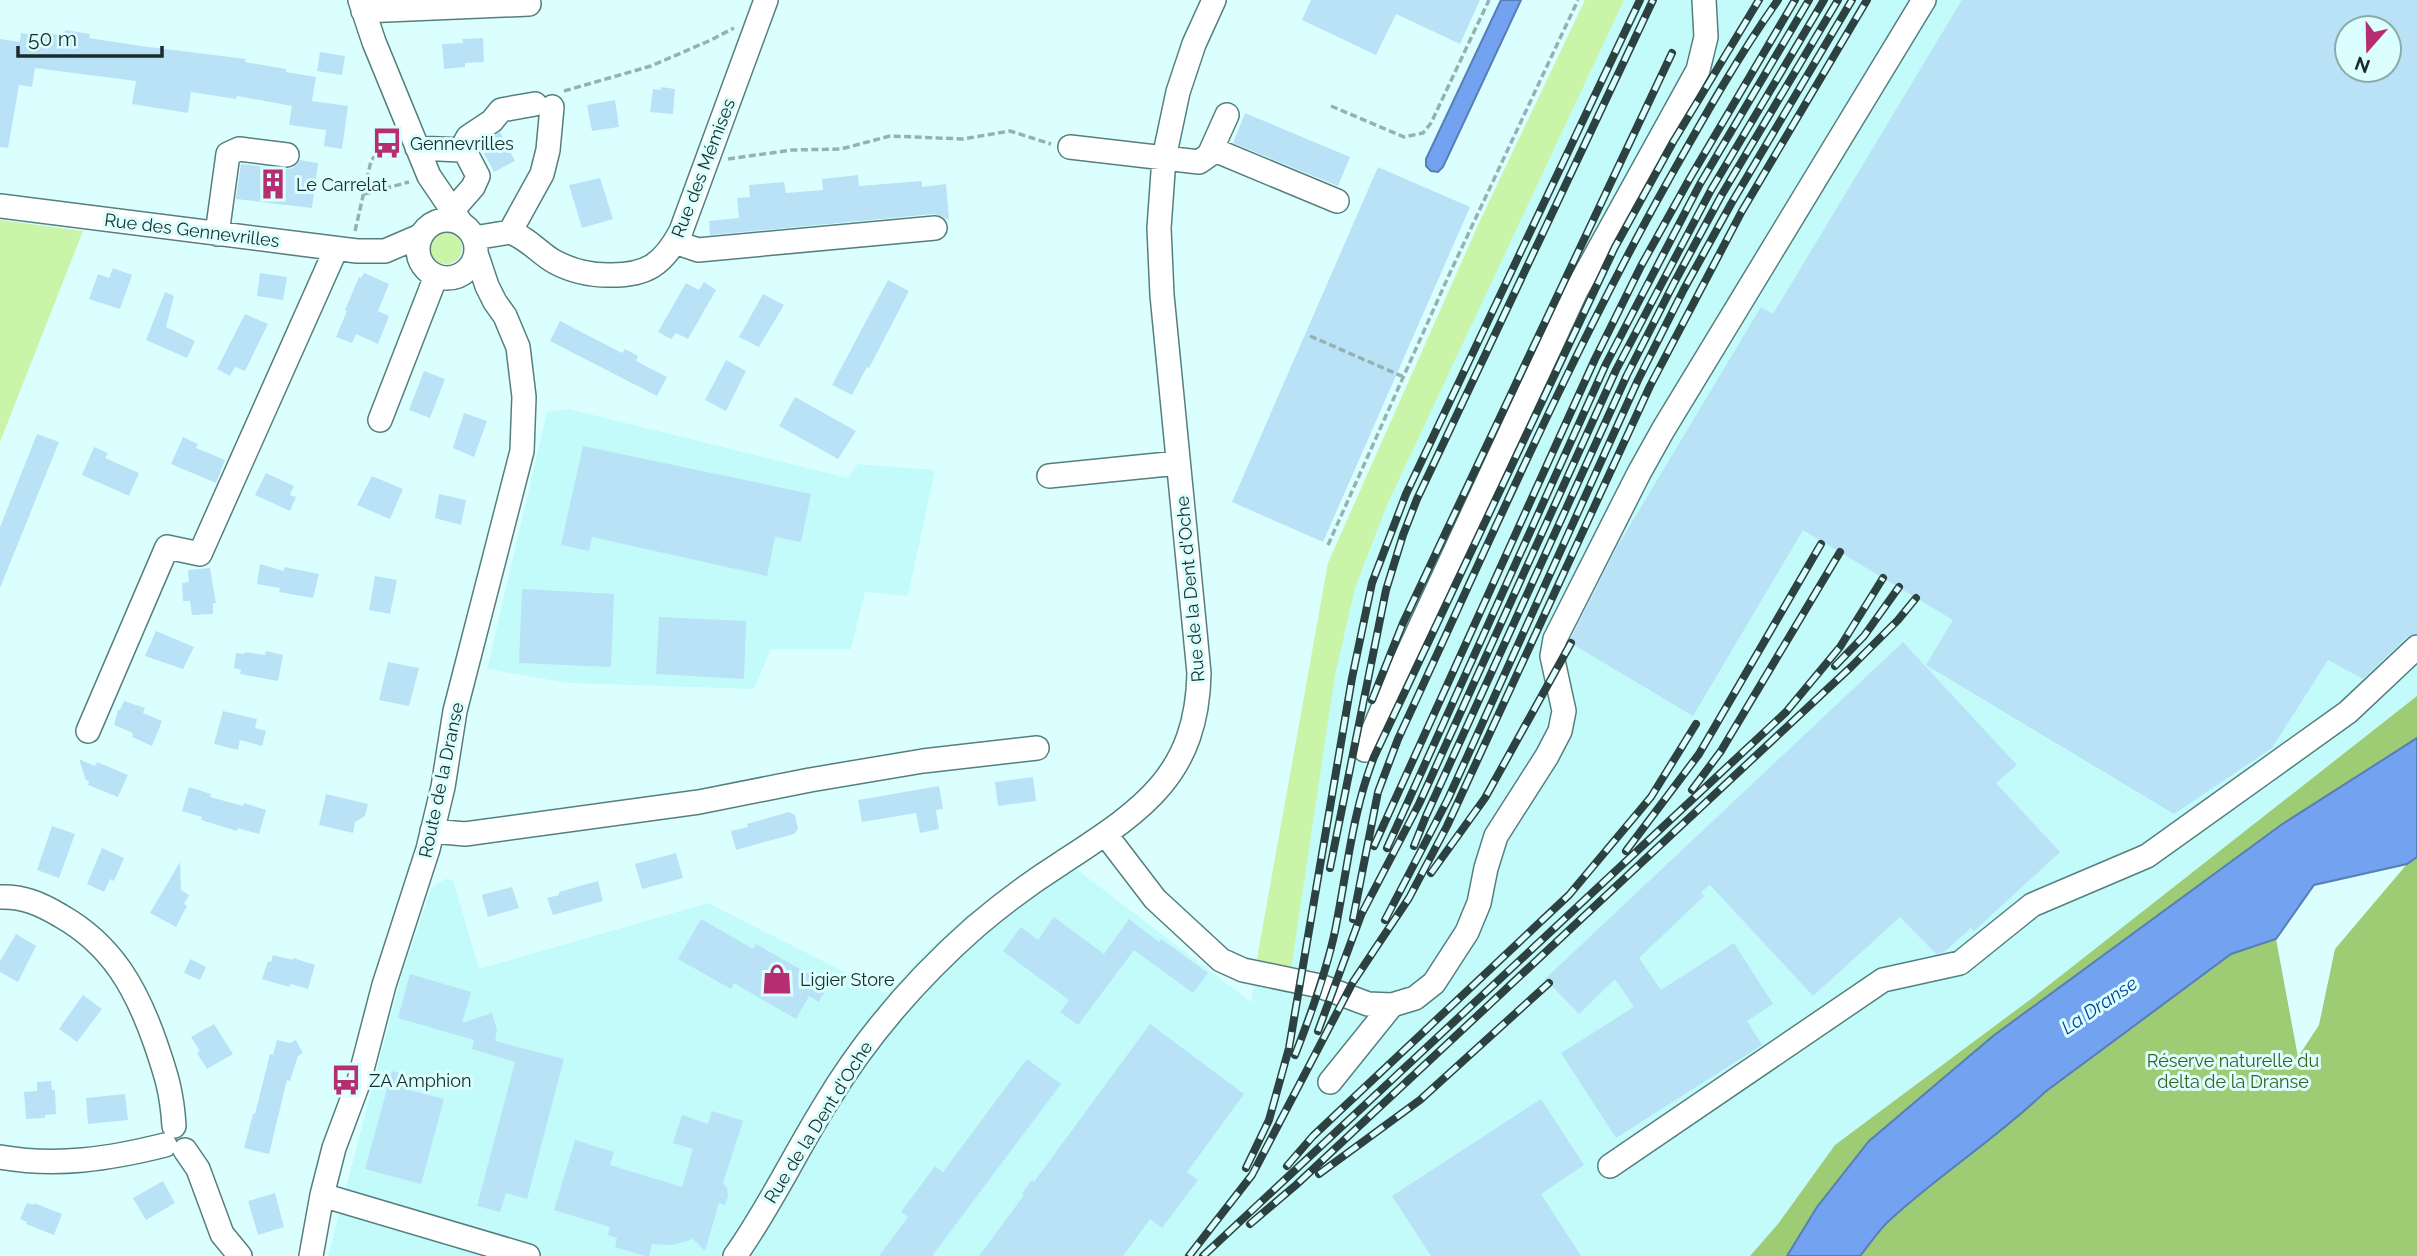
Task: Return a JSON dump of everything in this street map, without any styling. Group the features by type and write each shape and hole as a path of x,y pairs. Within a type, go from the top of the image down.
{"street":[{"name":"Rue de la Dent d'Oche","path":"735,1256 825,1103 894,1009 947,952 996,910 1042,876 1106,835 1139,809 1165,781 1185,748 1199,692 1198,654 1178,463 1159,228 1164,158 1172,116 1185,68 1214,0"},
{"path":"1365,750 1576,291 1698,70 1706,37 1704,0"},
{"path":"1106,835 1155,899 1212,952 1232,966 1320,986 1368,1004 1392,1005 1415,998 1434,984 1467,932 1479,903 1496,836 1560,731 1564,712 1552,656 1555,639 1663,430 1924,0"},
{"path":"362,6 529,4"},
{"name":"Route de la Dranse","path":"312,1256 322,1195 334,1148 359,1081 386,978 432,831 458,700 522,451 525,406 522,363 512,331 495,302 466,231 424,178 414,140 362,6"},
{"name":"Rue des Mémises","path":"510,232 555,262 574,271 592,275 635,275 655,264 676,242 763,7"},
{"path":"423,232 442,220 466,231 510,232 542,174 548,150 544,106 501,110 492,121 468,137 461,150"},
{"path":"1070,147 1199,162 1209,155 1227,115"},
{"path":"414,140 461,150 466,153 478,176 473,187 466,231 471,265 462,274 450,278 434,274"},
{"path":"217,233 227,158 231,151 239,149 287,155"},
{"path":"1212,149 1337,201"},
{"path":"424,178 423,232 418,255 434,274 495,302"},
{"name":"Rue des Gennevrilles","path":"0,205 344,249 385,251 434,274"},
{"path":"676,242 698,250 935,228"},
{"name":"Rue des Gennevrilles","path":"385,251 423,232"},
{"path":"88,731 167,547 200,554 344,249"},
{"path":"380,420 434,274"},
{"path":"1049,476 1178,463"},
{"path":"1610,1166 1883,980 1960,963 2032,905 2147,856 2348,712 2417,648"},
{"path":"432,831 465,834 685,804 923,761 1037,748"},
{"path":"0,897 33,901 65,918 93,939 120,969 142,1007 169,1083 175,1140 198,1169 222,1234 240,1256"},
{"path":"1330,1082 1392,1005"},
{"path":"0,1157 72,1162 118,1157 175,1140"},
{"path":"322,1195 528,1256"}],"path":[{"path":"1331,106 1404,137 1423,133 1431,123 1489,0"},
{"path":"1328,545 1454,262 1578,0"},
{"path":"544,106 566,90 651,65 712,40 763,7"},
{"path":"706,163 792,150 841,149 890,136 963,139 1010,131 1053,145 1070,147"},
{"path":"344,249 364,194 373,156 381,149 414,140"},
{"path":"364,194 424,178"},
{"path":"1310,336 1404,377"}],"shaded area":[{"path":"1585,0 2417,0 2417,696 2035,996 1750,1256 328,1256 401,978 431,888 445,879 453,880 479,969 708,903 888,994 924,954 965,917 1054,852 1251,1002 1328,563 1479,223"},
{"path":"569,409 848,478 858,464 935,470 908,596 865,592 851,649 771,649 754,689 568,683 487,669 547,412"}],"green space":[{"path":"1585,0 1624,0 1387,505 1355,588 1335,675 1291,969 1256,964 1328,563 1479,223"},
{"path":"0,220 83,231 0,442"},
{"path":"446,232 457,237 462,248 457,259 446,264 435,259 430,248 435,237"},
{"path":"2417,696 2417,738 2281,825 1993,1036 1817,1207 1787,1256 1750,1256 1778,1224 1835,1145 2035,996"},
{"name":"Réserve naturelle du delta de la Dranse","path":"2417,857 2417,1256 1860,1256 1891,1219 2045,1092 2231,954 2276,939 2298,1057 2319,1025 2335,949 2407,864"}],"water":[{"path":"1501,0 1521,0 1443,167 1438,172 1431,171 1426,166 1426,159"},
{"name":"La Dranse","path":"2417,738 2417,857 2407,864 2314,885 2276,939 2231,954 2045,1092 1891,1219 1860,1256 1787,1256 1817,1207 1869,1141 1993,1036 2281,825"}],"building":[{"path":"1311,0 1480,0 1460,44 1396,14 1376,55 1302,20"},
{"path":"1962,0 2417,0 2417,633 2407,637 2363,679 2328,660 2272,748 2174,814 1926,665 1953,620 1803,530 1693,716 1569,642 1617,547 1761,307 1773,314"},
{"path":"65,30 90,34 89,38 246,59 245,62 316,77 312,101 348,106 342,149 324,146 326,130 289,125 292,106 237,96 236,99 191,92 188,113 132,104 136,81 35,68 32,87 19,85 8,148 0,147 0,39 20,42 21,33 51,38 51,34 64,36"},
{"path":"483,38 484,62 465,63 465,67 444,69 442,44"},
{"path":"320,52 345,56 342,75 317,71"},
{"path":"661,87 675,89 673,114 650,112 653,89 661,90"},
{"path":"615,100 619,127 592,131 587,105"},
{"path":"1245,113 1350,157 1338,186 1233,143"},
{"path":"500,132 515,161 494,172 480,146"},
{"name":"Le Carrelat","path":"299,160 318,163 312,208 236,199 241,164 286,169 293,168"},
{"path":"1378,167 1470,207 1323,542 1232,502"},
{"path":"858,175 859,186 922,181 922,187 946,184 949,220 934,214 710,235 709,221 739,218 737,198 750,197 749,185 784,182 786,193 823,190 822,179"},
{"path":"600,178 613,219 582,228 569,185"},
{"path":"113,268 132,275 120,309 89,299 98,274 109,278"},
{"path":"260,273 287,277 283,300 257,296"},
{"path":"364,273 389,284 378,311 389,316 378,344 356,334 352,343 336,337 359,277"},
{"path":"888,280 909,291 852,395 832,385"},
{"path":"704,282 716,290 688,339 676,333 671,339 658,332 686,283 699,290"},
{"path":"165,292 174,296 166,327 195,341 187,358 146,340"},
{"path":"763,294 784,305 759,347 739,337"},
{"path":"245,314 268,324 245,371 235,367 230,376 217,369"},
{"path":"560,321 622,353 625,349 638,356 636,361 667,377 657,396 550,341"},
{"path":"726,360 746,371 726,411 705,400"},
{"path":"424,371 445,379 430,418 409,410"},
{"path":"795,397 856,431 838,459 779,426"},
{"path":"464,413 487,421 474,457 453,448"},
{"path":"37,434 59,442 0,588 0,527"},
{"path":"183,437 198,444 196,448 225,460 216,483 171,464"},
{"path":"583,446 811,494 801,542 775,537 767,576 592,537 589,551 561,545"},
{"path":"94,447 108,453 105,458 139,473 129,496 82,475"},
{"path":"266,473 294,486 290,495 296,497 290,511 255,495"},
{"path":"372,476 403,489 390,519 357,505"},
{"path":"439,494 466,500 461,525 435,518"},
{"path":"260,564 284,571 284,567 319,574 313,598 279,592 280,588 257,584"},
{"path":"210,568 216,603 213,603 213,614 192,615 190,601 183,601 182,583 189,582 188,570"},
{"path":"375,576 397,580 390,614 369,610"},
{"path":"522,589 614,594 611,667 519,663"},
{"path":"659,617 746,621 744,679 656,674"},
{"path":"156,631 194,647 183,669 145,656"},
{"path":"1903,642 2017,765 1996,783 2060,852 1974,931 1971,928 1944,952 1936,954 1900,917 1813,996 1710,885 1701,892 1704,896 1639,958 1661,990 1734,943 1773,1004 1747,1021 1762,1045 1616,1138 1561,1053 1634,1007 1615,979 1579,1014 1545,979"},
{"path":"266,651 283,655 278,681 240,674 241,670 234,668 236,653 265,655"},
{"path":"388,662 419,668 409,706 379,700"},
{"path":"124,701 145,708 143,713 162,721 152,746 132,737 133,733 114,725"},
{"path":"223,711 257,719 255,728 266,731 262,746 240,740 238,750 214,744"},
{"path":"79,759 95,766 97,762 128,775 118,797 88,785 89,781 86,780"},
{"path":"1033,777 1036,801 998,806 995,782"},
{"path":"939,786 943,809 936,810 939,829 920,833 916,813 862,822 858,800"},
{"path":"189,787 211,794 210,797 266,810 259,834 238,828 237,831 182,811"},
{"path":"326,794 368,804 365,816 355,822 353,833 319,825"},
{"path":"789,812 795,815 798,829 794,834 736,850 731,831"},
{"path":"52,826 75,834 59,878 37,870"},
{"path":"102,848 124,858 114,881 110,879 104,892 87,884"},
{"path":"676,853 683,878 642,889 635,864"},
{"path":"180,862 181,890 189,895 184,904 187,906 176,927 150,913"},
{"path":"598,881 603,901 553,915 547,898"},
{"path":"512,887 519,908 488,917 482,895"},
{"path":"1054,917 1104,954 1129,919 1208,973 1193,993 1134,950 1078,1025 1060,1012 1069,1000 1003,951 1021,927 1038,940"},
{"path":"701,919 753,949 756,944 828,985 819,1002 809,996 796,1019 734,983 731,989 678,959"},
{"path":"16,934 36,946 18,982 0,972 0,961"},
{"path":"273,955 315,965 308,989 262,979"},
{"path":"190,959 206,967 200,980 184,973"},
{"path":"410,974 471,992 462,1023 492,1013 497,1030 495,1041 564,1059 527,1199 506,1193 500,1212 477,1206 515,1062 472,1049 474,1040 398,1018"},
{"path":"83,995 102,1009 77,1042 59,1029"},
{"path":"214,1024 233,1054 207,1069 191,1037"},
{"path":"1150,1024 1244,1094 1187,1172 1198,1180 1162,1228 1150,1219 1123,1256 979,1256 1024,1195 1022,1193 1032,1180 1034,1182"},
{"path":"277,1040 290,1043 296,1040 303,1053 298,1056 290,1081 287,1080 269,1154 244,1148 270,1054 273,1055"},
{"path":"1027,1059 1061,1084 932,1256 879,1256 908,1217 901,1212 935,1166 943,1172"},
{"path":"392,1071 413,1076 409,1090 444,1099 421,1184 365,1169"},
{"path":"51,1081 52,1090 55,1090 56,1114 45,1115 45,1118 26,1119 24,1092 37,1091 37,1082"},
{"path":"125,1094 128,1120 88,1124 86,1098"},
{"path":"1541,1099 1584,1165 1541,1194 1581,1256 1431,1256 1392,1196"},
{"path":"712,1111 743,1121 723,1183 728,1196 725,1205 719,1203 705,1251 693,1239 673,1245 652,1244 649,1256 644,1256 615,1247 617,1238 608,1235 610,1227 554,1210 575,1140 614,1152 610,1165 682,1187 693,1149 673,1143 682,1115 708,1124"},
{"path":"163,1181 175,1203 146,1220 133,1198"},
{"path":"275,1193 284,1227 258,1235 248,1201"},
{"path":"27,1203 62,1214 54,1235 20,1219"}],"railway":[{"path":"1246,1168 1269,1120 1289,1048 1352,678 1372,583 1406,494 1640,0"},
{"path":"1330,868 1386,590 1403,535 1417,499 1653,0"},
{"path":"1295,1055 1318,993 1331,947 1355,821 1374,757 1615,247 1673,142 1759,0"},
{"path":"1353,919 1378,792 1398,739 1495,528 1561,387 1631,249 1721,89 1778,0"},
{"path":"1374,846 1595,359 1641,266 1795,0"},
{"path":"1387,848 1606,364 1700,184 1809,0"},
{"path":"1318,1031 1361,915 1419,804 1616,370 1711,190 1824,0"},
{"path":"1414,846 1627,375 1721,196 1838,0"},
{"path":"1385,920 1448,799 1638,380 1684,289 1852,0"},
{"path":"1189,1256 1252,1175 1353,982 1409,898 1447,826 1650,386 1742,211 1867,0"},
{"path":"1372,700 1403,623 1672,53"},
{"path":"1626,851 1699,754 1821,544"},
{"path":"1692,790 1721,751 1840,552"},
{"path":"1203,1256 1786,712 1840,647 1883,578"},
{"path":"1835,666 1864,636 1899,587"},
{"path":"1250,1224 1296,1185 1851,667 1916,598"},
{"path":"1431,873 1485,798 1571,643"},
{"path":"1287,1166 1313,1136 1569,895 1651,797 1696,724"},
{"path":"1319,1174 1420,1100 1549,983"}],"place":[{"name":"Gennevrilles","path":"387,143"},
{"name":"Le Carrelat","path":"273,184"},
{"name":"Ligier Store","path":"777,979"},
{"name":"ZA Amphion","path":"346,1080"}]}
